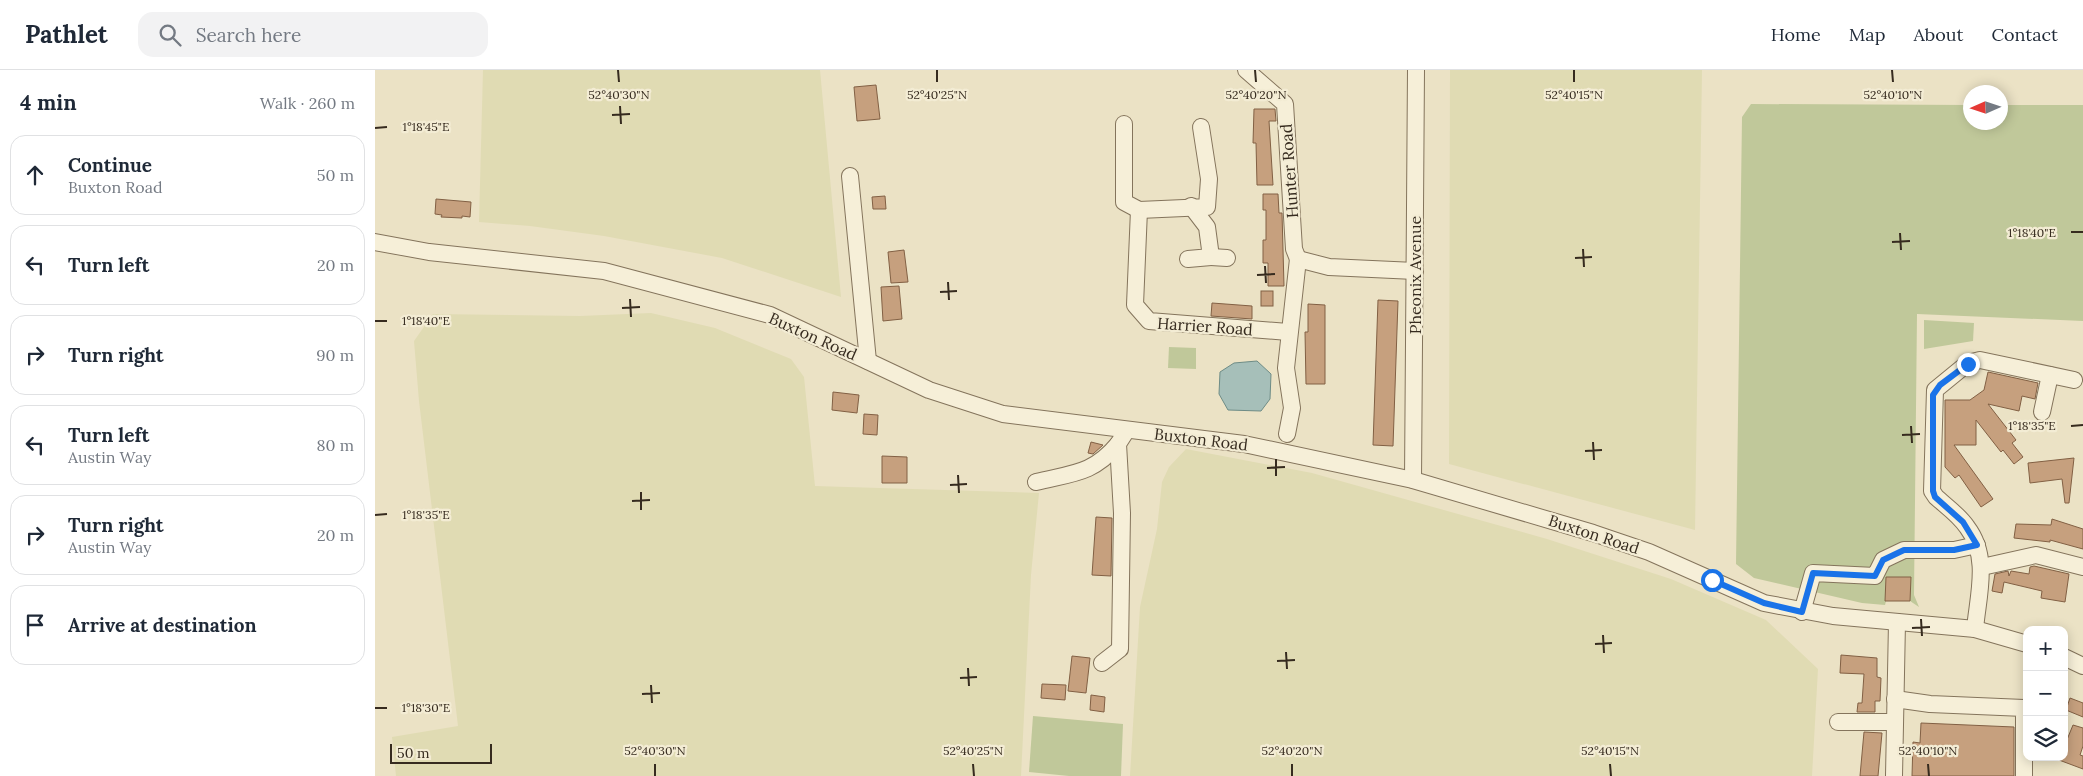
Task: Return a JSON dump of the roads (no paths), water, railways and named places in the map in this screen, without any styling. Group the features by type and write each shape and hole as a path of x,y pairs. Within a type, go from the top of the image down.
{"street":[{"name":"Hunter Road","path":"1246,70 1285,104 1294,249 1298,259 1285,368 1292,408 1287,434"},
{"name":"Pheonix Avenue","path":"1413,480 1416,70"},
{"path":"1124,124 1124,202 1139,210 1191,206 1207,207 1209,179 1201,127"},
{"path":"849,176 868,361"},
{"path":"1191,206 1207,227 1211,257"},
{"name":"Harrier Road","path":"1139,210 1135,305 1149,321 1288,332"},
{"name":"Buxton Road","path":"375,242 438,253 604,271 770,315 929,390 1003,414 1123,437 1244,444 1413,480 1593,532 1649,552 1764,603 1802,612 1975,629 2023,643"},
{"path":"1188,259 1227,258"},
{"path":"1298,259 1329,266 1415,271"},
{"path":"1975,629 1982,567 1977,545 1969,528 1935,497 1933,491 1935,390 1968,364 1980,360 2074,380"},
{"path":"2043,412 2050,375"},
{"path":"1036,482 1091,468 1105,460 1123,437"},
{"path":"1102,663 1120,649 1123,437"},
{"path":"1802,612 1813,573 1875,576 1883,560 1904,550 1954,550 1977,545"},
{"path":"1982,567 2036,555 2083,567"},
{"path":"1894,776 1897,622"},
{"path":"2068,660 2083,666"},
{"path":"1895,699 1930,704 2024,708 2024,776"},
{"path":"1838,722 1894,722"}],"water":[{"path":"1257,361 1271,374 1270,399 1261,411 1228,410 1219,394 1220,372 1234,363"}]}
